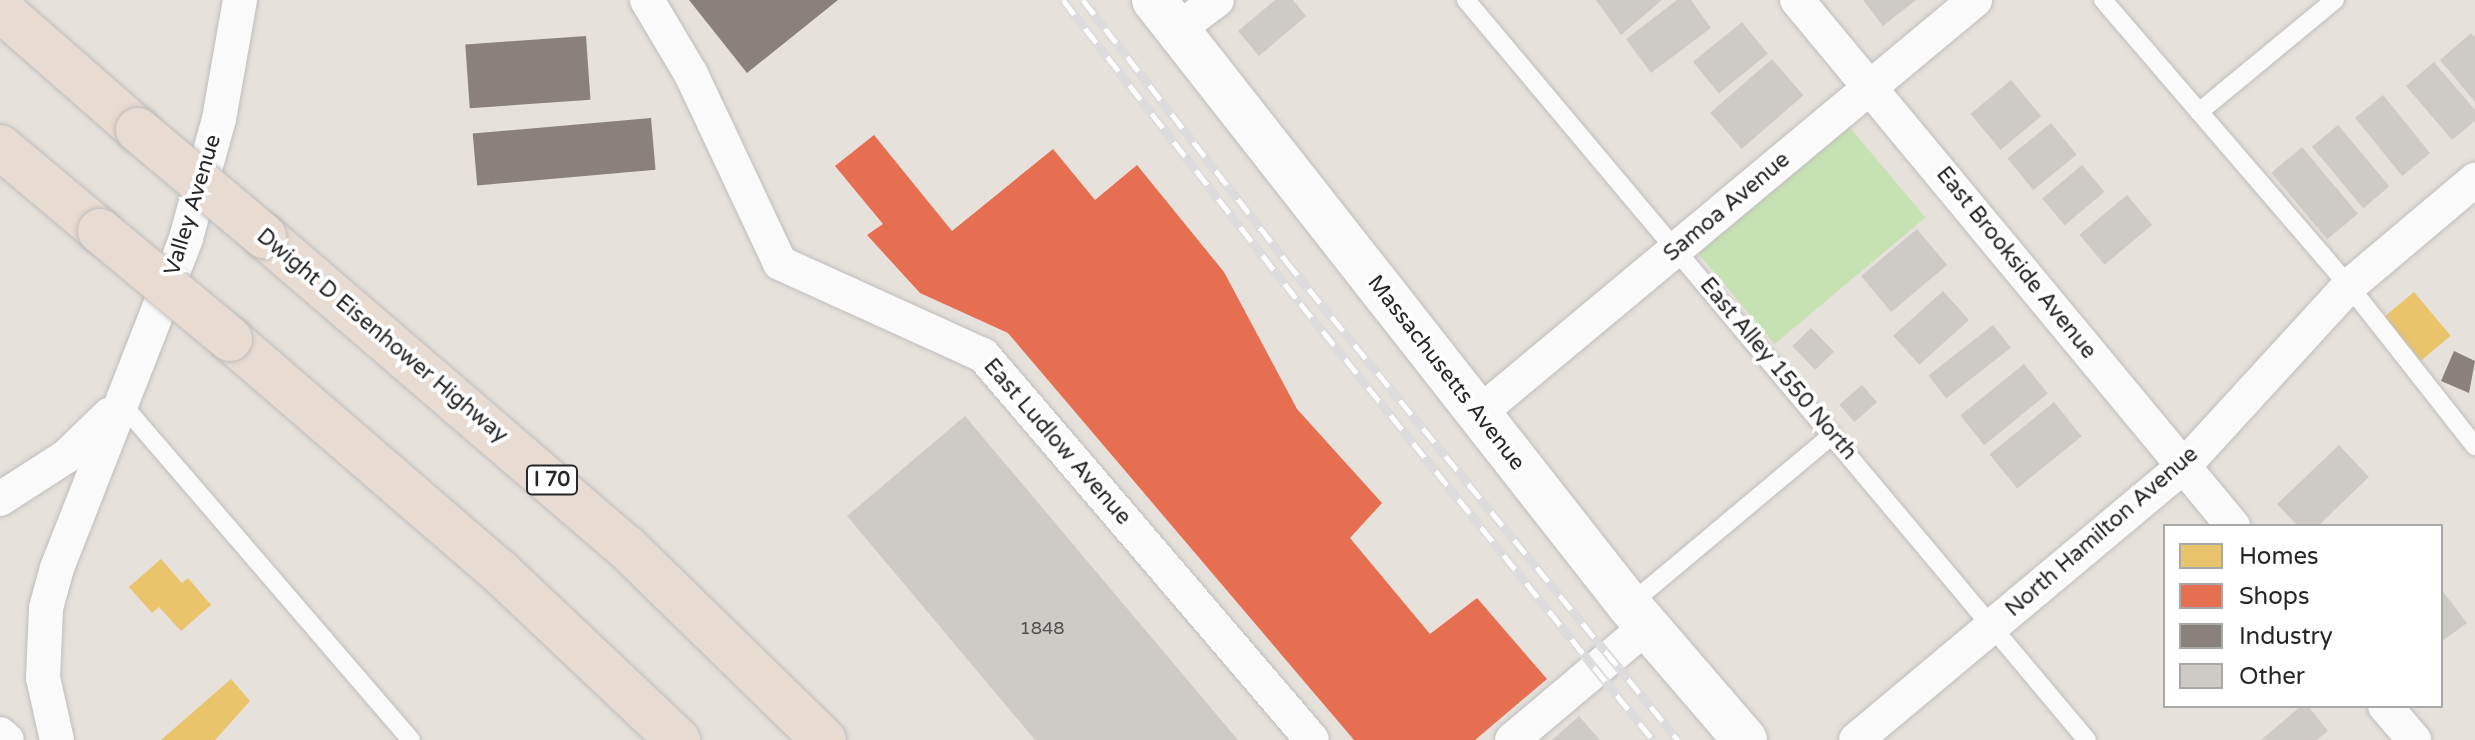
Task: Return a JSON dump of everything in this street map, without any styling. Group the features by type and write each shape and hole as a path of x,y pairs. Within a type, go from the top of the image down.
{"highway":[{"name":"Dwight D Eisenhower Highway","path":"0,9 625,546 824,740"},
{"path":"0,147 230,339 498,570 678,740"}],"street":[{"name":"Valley Avenue","path":"57,740 43,678 46,608 121,403 186,238 219,119 240,0"},
{"name":"East Ludlow Avenue","path":"647,0 691,74 780,263 983,355 1312,740"},
{"path":"1166,15 1217,0"},
{"name":"East Brookside Avenue","path":"1797,0 2231,524"},
{"name":"Samoa Avenue","path":"1478,414 1975,0"},
{"name":"Massachusetts Avenue","path":"1166,15 1638,616 1745,740"},
{"name":"North Hamilton Avenue","path":"1856,740 2183,467 2349,286 2475,180"},
{"name":"Valley Avenue","path":"0,499 67,456 121,403"},
{"path":"1512,740 1638,616"},
{"path":"2387,708 2414,740"},
{"path":"0,734 7,740"}],"lane":[{"name":"East Alley 1550 North","path":"1466,0 2087,740"},
{"path":"2103,0 2349,286 2475,446"},
{"path":"2199,112 2335,0"},
{"path":"121,403 411,740"},
{"path":"1638,616 1832,435"}],"green space":[{"path":"1847,124 1925,217 1775,344 1696,251"}],"building: Homes":[{"path":"2414,292 2451,336 2421,361 2384,317"},
{"path":"161,559 182,583 188,578 211,605 181,631 159,607 152,613 129,587"},
{"path":"231,679 250,701 215,740 161,740"}],"building: Shops":[{"path":"874,135 952,231 1053,149 1095,200 1137,165 1224,272 1297,409 1382,503 1350,538 1430,634 1477,598 1547,679 1475,740 1354,740 1008,333 920,293 867,235 883,224 835,166"}],"building: Industry":[{"path":"689,0 838,0 747,73"},
{"path":"586,36 590,100 470,108 465,44"},
{"path":"651,118 656,170 477,185 473,134"},
{"path":"2454,351 2475,361 2469,393 2441,381"}],"building: Other":[{"path":"1275,0 1293,0 1306,16 1259,56 1238,31"},
{"path":"1596,0 1662,0 1621,35"},
{"path":"1677,0 1691,0 1711,28 1651,73 1626,39"},
{"path":"1863,0 1916,0 1883,26"},
{"path":"1742,22 1768,54 1719,94 1693,62"},
{"path":"2471,33 2475,37 2475,102 2440,60"},
{"path":"1772,59 1803,95 1742,149 1710,113"},
{"path":"2434,62 2475,110 2475,121 2452,140 2406,86"},
{"path":"2011,80 2041,116 2001,150 1970,114"},
{"path":"2383,95 2430,153 2402,176 2355,118"},
{"path":"2051,123 2077,155 2033,190 2007,158"},
{"path":"2338,125 2389,186 2363,208 2312,147"},
{"path":"2302,147 2358,214 2327,239 2271,173"},
{"path":"2082,165 2104,192 2065,225 2042,198"},
{"path":"2127,195 2152,225 2105,265 2080,235"},
{"path":"1917,229 1947,265 1891,312 1861,276"},
{"path":"1943,291 1969,320 1919,365 1893,336"},
{"path":"1993,325 2011,348 1946,398 1928,375"},
{"path":"1811,328 1834,352 1815,370 1792,346"},
{"path":"2024,364 2048,394 1984,445 1960,416"},
{"path":"1862,385 1877,402 1854,422 1839,405"},
{"path":"2054,402 2082,436 2017,488 1989,454"},
{"path":"965,416 1238,740 1035,740 847,516"},
{"path":"2339,445 2369,477 2320,524 2296,524 2277,504"},
{"path":"2443,592 2467,623 2443,641"},
{"path":"2299,708 2310,708 2328,731 2317,740 2261,740"},
{"path":"1579,716 1600,740 1552,740"}],"railway":[{"path":"1063,0 1300,303 1653,740"},
{"path":"1083,0 1286,261 1678,740"}]}
